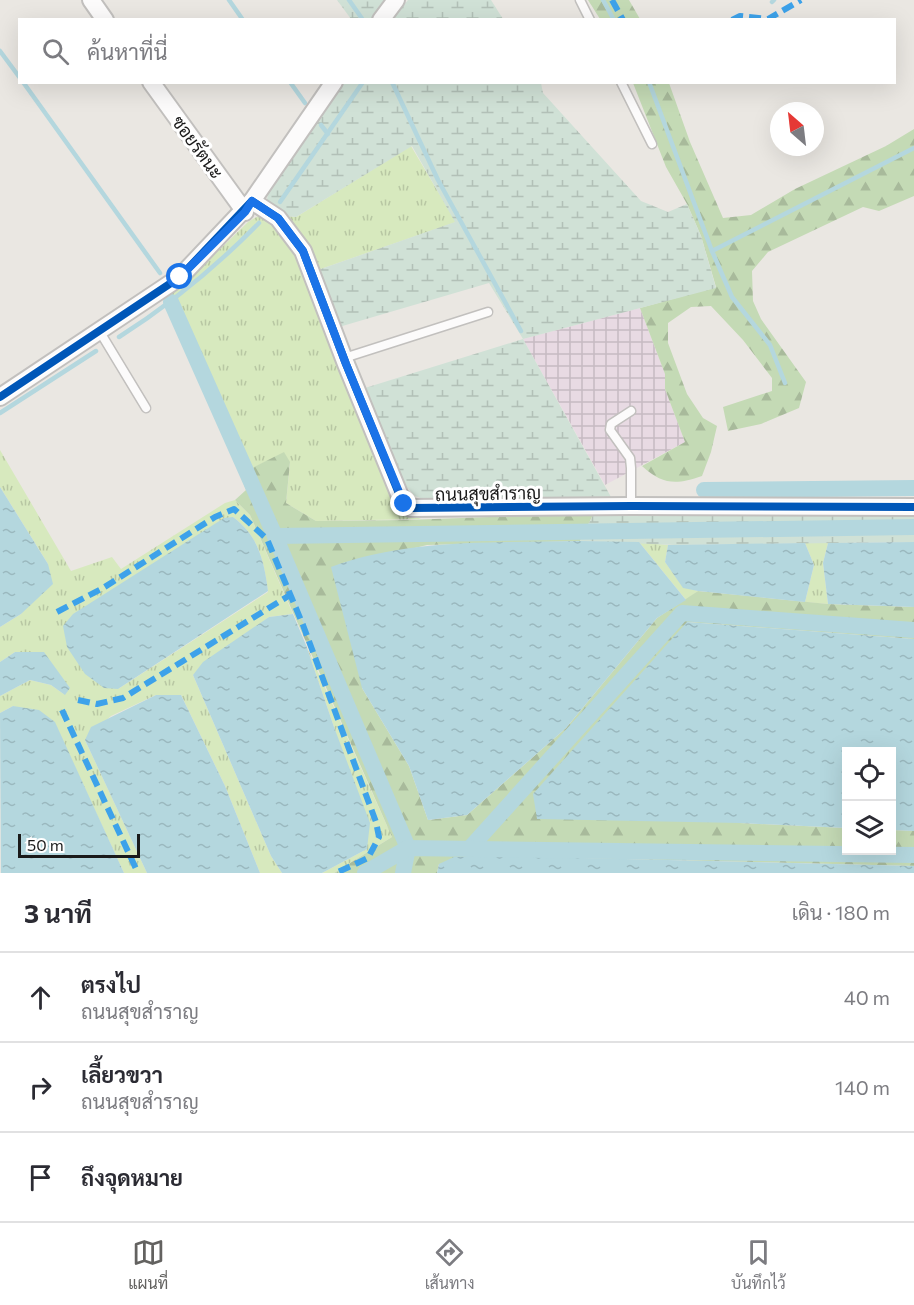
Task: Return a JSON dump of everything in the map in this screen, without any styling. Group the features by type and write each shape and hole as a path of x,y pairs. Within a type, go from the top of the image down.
{"street":[{"path":"91,0 104,18"},
{"path":"382,18 396,0"},
{"name":"ซอยรัตนะ","path":"153,84 249,207"},
{"path":"0,397 180,277 249,207 333,84"},
{"name":"ถนนสุขสำราญ","path":"249,207 278,218 303,251 400,496 404,504 411,508 914,507"}],"lane":[{"path":"580,0 589,18"},
{"path":"622,84 652,144"},
{"path":"344,358 488,312"},
{"path":"100,332 146,408"},
{"path":"631,411 611,424 610,430 630,458 631,506"}],"shaded area":[{"path":"640,308 665,374 665,389 685,442 605,485 523,339"}],"green space":[{"path":"337,0 385,0 373,18 350,18"},
{"path":"408,0 491,0 502,18 393,18"},
{"path":"588,0 629,0 639,18 599,18"},
{"path":"343,84 541,84 543,93 641,201 668,212 687,204 701,236 716,288 523,339 489,283 339,327 318,270 455,222 412,146 296,217 286,216 267,200 278,174"},
{"path":"633,84 669,84 690,142 723,218 751,215 795,189 886,146 914,129 914,196 879,211 863,207 768,252 752,271 753,301 761,319 806,382 799,408 761,424 728,431 723,407 772,391 772,378 743,340 711,306 691,307 668,323 668,343 687,394 703,418 717,426 702,476 677,482 663,480 642,466 685,442 665,389 665,374 640,308 716,287 701,236 687,204 666,167"},
{"path":"411,146 456,222 318,270 286,216 296,217"},
{"path":"260,215 275,224 297,256 400,510 421,519 316,521 286,503 290,463 284,453 240,474 164,297 214,255 248,222"},
{"path":"523,339 611,497 428,501 415,496 403,483 365,388"},
{"path":"0,450 71,571 112,557 121,569 225,503 235,500 250,515 293,614 269,617 193,675 271,856 282,873 260,873 225,786 181,695 156,695 111,716 85,740 147,873 124,873 54,722 13,706 0,713 0,696 30,680 51,685 65,695 15,652 0,662 0,627 21,614 48,564 0,487","holes":["233,517 242,524 259,550 268,592 118,689"]},
{"path":"284,452 290,462 286,503 316,521 594,513 580,541 427,545 411,549 362,688 409,766 428,820 467,815 566,728 657,618 698,591 828,604 914,607 914,639 687,622 740,823 842,828 842,855 896,855 896,830 914,831 914,866 502,856 439,864 437,873 334,873 392,837 250,515 235,500 246,490 240,474"},
{"path":"594,513 914,514 914,542 675,545 580,541"},
{"path":"639,542 668,545 665,562 683,587 698,591 686,600"},
{"path":"805,543 828,543 823,563 828,604 805,602 814,565"},
{"path":"306,645 392,837 334,873 322,873 367,849 334,727"}],"water":[{"path":"0,487 48,564 53,584 21,614 0,627"},
{"path":"233,517 249,532 259,550 268,591 118,689 104,688 85,674 67,647 63,626 73,614 224,518"},
{"path":"485,542 639,542 686,600 657,618 566,728 467,815 428,820 409,766 362,688 331,567 391,551 422,547"},
{"path":"914,542 914,607 828,604 823,563 828,543"},
{"path":"805,543 814,565 805,602 683,588 665,562 668,545"},
{"path":"293,614 370,823 367,849 322,873 282,873 271,856 193,675 203,662 269,617"},
{"path":"687,622 914,639 914,831 896,830 896,747 842,747 842,828 740,823 537,819 533,794"},
{"path":"15,652 44,652 70,688 65,695 51,685 30,680 0,696 0,662"},
{"path":"156,695 181,695 225,786 260,873 147,873 85,740 91,727"},
{"path":"13,706 39,710 55,722 124,873 1,873 0,713"},
{"path":"502,856 914,866 914,873 437,873 439,864 454,857"}],"waterway":[{"path":"229,0 242,18"},
{"path":"349,0 362,18"},
{"path":"603,0 613,18"},
{"path":"0,51 18,75"},
{"path":"24,84 160,273"},
{"path":"291,84 305,103"},
{"path":"280,202 362,84"},
{"path":"393,84 438,180 521,331"},
{"path":"650,84 712,251"},
{"path":"321,125 328,134"},
{"path":"785,383 770,345 732,297 712,251 914,148"},
{"path":"119,337 192,284 259,223"},
{"path":"171,302 275,536 408,848 403,873"},
{"path":"0,413 96,351"},
{"path":"704,490 914,488"},
{"path":"275,536 914,527"},
{"path":"469,849 682,613 914,630"},
{"path":"365,873 408,848 914,855"}],"marked path":[{"path":"612,0 622,18"},
{"path":"770,18 801,0"},
{"path":"736,18 740,16 759,18"},
{"path":"57,612 103,588 215,517 234,509 267,539 303,625 376,822 379,837 368,858 336,873"},
{"path":"78,700 97,704 123,698 290,595"},
{"path":"62,710 138,873"}],"cycle path":[{"path":"0,397 180,277 252,201 278,218 303,251 400,496 404,504 411,508 914,507"}],"route":[{"path":"180,277 245,212 252,201 278,218 303,251 346,364 404,504"}]}
